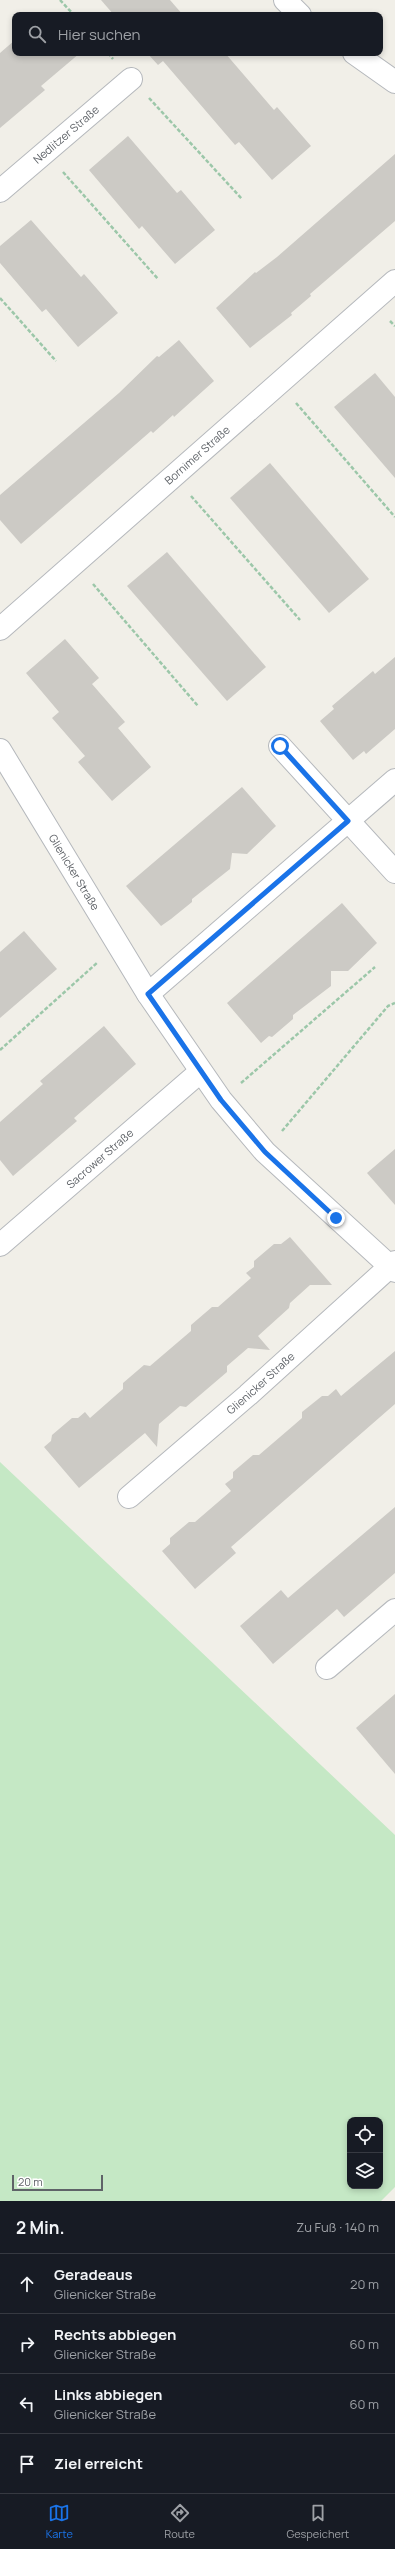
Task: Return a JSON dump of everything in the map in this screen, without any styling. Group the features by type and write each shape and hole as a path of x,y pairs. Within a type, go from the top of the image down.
{"street":[{"path":"285,0 297,12"},
{"path":"358,56 395,82"},
{"name":"Nedlitzer Straße","path":"0,191 131,78"},
{"name":"Bornimer Straße","path":"0,629 395,281"},
{"path":"280,746 395,872"},
{"name":"Glienicker Straße","path":"0,750 148,994 200,1072 221,1100 265,1152 393,1266 248,1395 129,1497"},
{"path":"148,994 395,780"},
{"name":"Sacrower Straße","path":"0,1245 200,1072"},
{"path":"327,1668 395,1610"}],"path":[{"path":"60,0 71,12"},
{"path":"111,56 242,199"},
{"path":"46,152 158,279"},
{"path":"0,298 56,361"},
{"path":"278,383 395,517"},
{"path":"174,476 300,620"},
{"path":"76,563 198,706"},
{"path":"0,1050 118,944"},
{"path":"221,1100 375,967"},
{"path":"265,1152 388,1006 395,1003"}],"green space":[{"path":"0,1462 395,1835 395,2187 381,2201 0,2201"}],"building":[{"path":"101,0 170,0 180,12 111,12"},
{"path":"12,43 12,56 76,56 41,86 45,90 0,128 0,53"},
{"path":"150,56 228,56 274,110 277,107 311,146 272,180 239,142 235,145 163,61 158,65"},
{"path":"128,136 177,193 181,190 215,230 175,264 142,226 139,229 89,170"},
{"path":"395,154 395,221 310,294 311,296 291,313 292,315 250,348 216,308 255,272 256,273 277,257"},
{"path":"31,220 81,277 84,274 118,313 78,347 46,309 42,312 0,263 0,246"},
{"path":"179,340 214,381 174,417 173,415 153,433 151,431 21,544 0,520 0,495 119,393 157,356 159,357"},
{"path":"375,373 395,397 395,478 334,407"},
{"path":"270,463 369,579 329,613 230,498"},
{"path":"167,552 266,667 227,701 127,586"},
{"path":"65,639 99,678 92,684 125,722 118,728 151,767 112,801 78,762 85,756 52,718 59,712 26,673"},
{"path":"395,657 395,729 366,754 364,751 353,760 320,721 334,709 332,706 373,671 375,674"},
{"path":"242,787 276,826 247,854 232,853 230,869 192,899 192,902 161,926 126,886"},
{"path":"342,903 377,943 348,971 331,971 331,986 293,1015 293,1019 272,1037 269,1036 261,1043 227,1003"},
{"path":"24,931 57,969 0,1018 0,952"},
{"path":"104,1026 136,1064 74,1118 77,1121 13,1176 0,1160 0,1122 43,1084 40,1081"},
{"path":"395,1149 395,1205 367,1173"},
{"path":"290,1237 332,1285 310,1285 290,1303 289,1308 258,1336 270,1350 248,1348 227,1366 227,1372 186,1407 180,1406 159,1424 157,1447 145,1433 79,1488 44,1447 51,1441 52,1435 72,1418 78,1418 85,1412 90,1418 123,1389 123,1383 144,1365 150,1366 191,1331 191,1325 212,1307 218,1307 251,1278 246,1273 254,1267 254,1261 274,1244 281,1244"},
{"path":"395,1351 395,1404 231,1547 236,1553 195,1589 162,1551 170,1544 170,1538 189,1522 195,1522 231,1491 225,1484 233,1478 233,1472 253,1455 259,1455 294,1425 302,1418 302,1412 322,1396 328,1396 336,1389 341,1396"},
{"path":"395,1507 395,1573 344,1617 337,1609 273,1664 240,1626 281,1590 288,1598"},
{"path":"395,1694 395,1774 356,1728"}],"route":[{"path":"280,746 348,821 148,994 200,1072 221,1100 265,1152 336,1218"}]}
